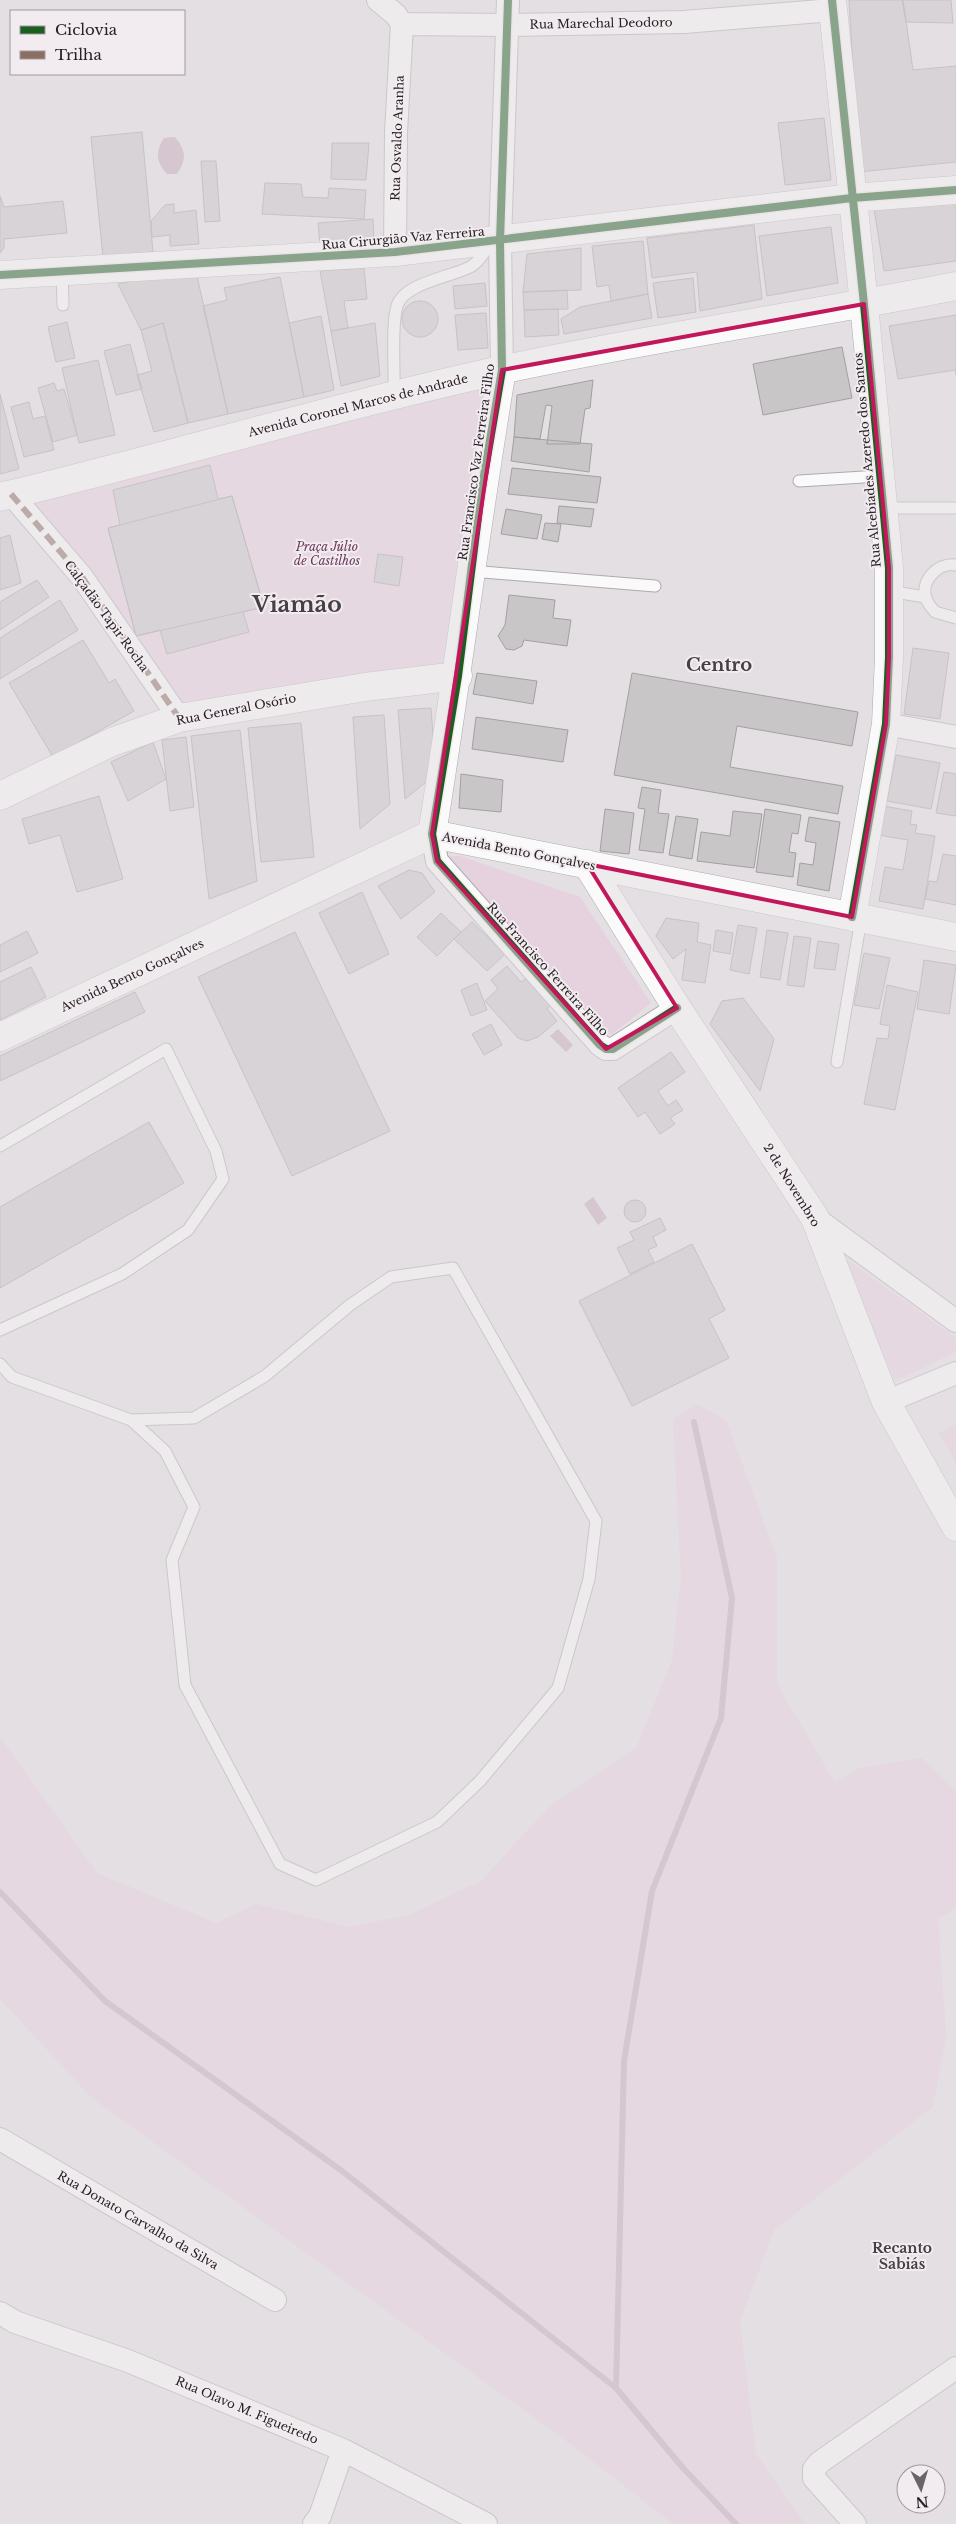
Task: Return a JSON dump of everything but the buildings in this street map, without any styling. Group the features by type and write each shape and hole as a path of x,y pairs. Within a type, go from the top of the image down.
{"street":[{"path":"378,0 396,15 402,24"},
{"name":"Rua Francisco Vaz Ferreira Filho","path":"432,834 458,676 471,571 502,370 495,242 508,0"},
{"name":"Rua Marechal Deodoro","path":"402,24 508,25 684,22 832,5"},
{"name":"Rua Alcebíades Azeredo dos Santos","path":"832,5 864,304 889,591 886,724 857,918"},
{"name":"Rua Osvaldo Aranha","path":"394,252 396,133 402,24"},
{"name":"Rua Cirurgião Vaz Ferreira","path":"0,275 394,252 495,242 852,198 956,190"},
{"name":"Avenida Coronel Marcos de Andrade","path":"5,496 394,395 502,370 654,340 864,304 956,286"},
{"name":"Calçadão Tapir Rocha","path":"5,496 82,577 179,718"},
{"name":"Rua General Osório","path":"0,796 112,742 179,718 365,687 458,676"},
{"path":"886,724 956,737"},
{"name":"Avenida Bento Gonçalves","path":"0,1037 432,834 956,937"},
{"name":"Rua Francisco Ferreira Filho","path":"432,834 437,861 600,1045 606,1049 613,1049 677,1008"},
{"name":"2 de Novembro","path":"587,864 677,1008 815,1218 886,1402 956,1527"},
{"path":"815,1218 956,1321"},
{"path":"886,1402 956,1373"},
{"name":"Rua Donato Carvalho da Silva","path":"0,2139 276,2300"},
{"name":"Rua Olavo M. Figueiredo","path":"5,2321 128,2361 342,2450 486,2524"},
{"path":"855,2524 814,2478 814,2469 820,2462 956,2368"},
{"path":"314,2524 320,2516 342,2450"}],"lane":[{"path":"394,395 395,320 398,304 411,291 479,261 495,242"},
{"path":"62,272 63,306"},
{"path":"799,481 880,476"},
{"path":"883,508 956,508"},
{"path":"956,565 949,564 933,572 926,584 925,597 934,612 956,618"},
{"path":"471,571 655,586"},
{"path":"889,591 925,597"},
{"path":"837,1062 857,918"},
{"path":"0,1146 166,1049 216,1151 223,1179 188,1230 122,1274 0,1330"},
{"path":"0,1364 12,1376 131,1420 165,1451 194,1507 172,1560 185,1684 280,1864 316,1880 437,1822 480,1781 558,1688 589,1579 596,1521 453,1268 391,1277 350,1305 265,1376 194,1418 131,1420"}],"highlighted area":[{"path":"864,304 889,568 889,657 886,724 852,917 587,864 677,1008 606,1049 437,861 432,834 502,370"}],"green space":[{"name":"Praça Júlio de Castilhos","path":"489,380 443,665 183,708 25,498"},
{"path":"444,856 460,856 580,897 651,1003 611,1035"},
{"path":"839,1254 956,1338 956,1352 895,1381"},
{"path":"696,1404 726,1420 777,1558 777,1684 835,1783 859,1768 922,1758 956,1792 956,1909 938,1918 946,2036 933,2107 774,2230 740,2321 756,2454 805,2524 673,2524 576,2448 92,2098 0,1999 0,1737 97,1873 216,1923 256,1904 348,1927 409,1915 481,1881 549,1807 637,1747 672,1660 681,1576 673,1420"},
{"path":"956,1424 956,1464 939,1433"}],"shaded area":[{"path":"175,137 183,151 184,159 177,174 167,174 159,161 158,152 164,138"},
{"path":"558,1029 573,1045 566,1052 550,1036"},
{"path":"593,1197 607,1218 598,1225 584,1204"}],"waterway":[{"path":"616,2388 624,2061 652,1891 721,1718 732,1598 694,1422"},
{"path":"0,1892 105,2001 342,2171 616,2388 683,2468 736,2524"}],"marked path":[{"path":"11,494 82,577 179,718"}],"cycle path":[{"path":"508,0 500,241 502,370 481,493 458,676 432,834 437,861 600,1045 606,1049 613,1049 677,1008"},
{"path":"832,0 889,568 889,657 886,724 852,917"},
{"path":"0,275 395,252 852,198 956,190"}],"district":[{"name":"Viamão","path":"297,604"},
{"name":"Centro","path":"719,665"},
{"name":"Recanto Sabiás","path":"902,2256"}]}
